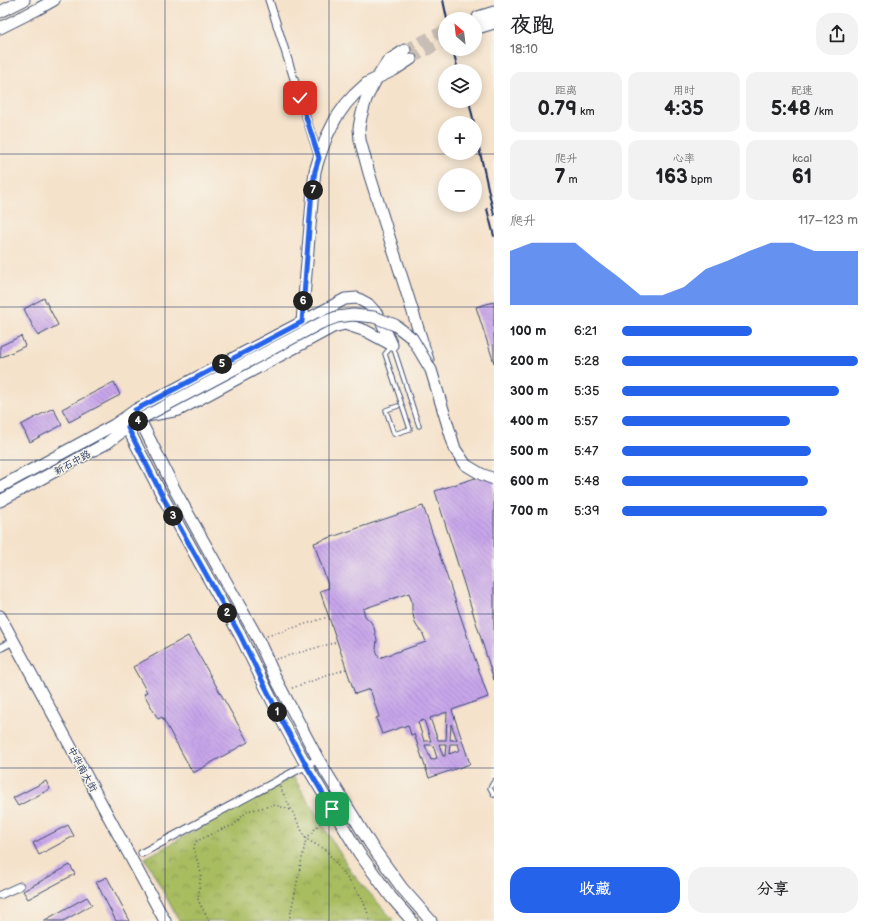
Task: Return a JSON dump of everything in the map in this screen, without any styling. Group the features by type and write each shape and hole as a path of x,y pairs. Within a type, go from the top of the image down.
{"main road":[{"path":"0,12 24,0"},
{"path":"0,28 54,0"},
{"path":"494,12 480,22 494,23"},
{"path":"408,55 388,61 377,78 366,99 360,117 360,140 456,449 466,465 481,474 494,479"},
{"path":"303,343 302,322 312,190 315,171 327,136 336,118 354,95 377,78"},
{"path":"139,416 345,298 357,298 368,304 377,314 392,345"},
{"path":"412,921 391,897 366,863 306,765 281,719 240,635 122,424 337,316 354,314 374,317 395,325 412,338 431,370"},
{"path":"139,416 179,410 333,327 345,324 366,331 392,345"},
{"path":"139,416 180,499 258,639 282,692 318,759 374,850 402,888 431,921"},
{"name":"新石中路","path":"0,487 122,424"},
{"name":"新石中路","path":"0,501 107,443 122,424"},
{"name":"中华南大街","path":"0,616 6,644 165,921"},
{"name":"中华南大街","path":"0,632 157,921"}],"street":[{"path":"269,0 319,158"},
{"path":"142,853 318,759"},
{"path":"0,896 20,886"}],"lane":[{"path":"392,345 385,354 410,429 394,434 386,410 398,406"},
{"path":"392,345 419,426"},
{"path":"494,781 490,788 494,795"}],"path":[{"path":"258,639 328,616"},
{"path":"268,661 337,642"},
{"path":"282,692 346,669"},
{"path":"277,781 306,839 326,850 362,898 370,919 369,921"},
{"path":"209,921 198,900 201,873 194,849 195,842 234,825 247,811 275,806 291,810"},
{"path":"289,921 306,839 332,809"}],"green space":[{"path":"293,776 352,873 394,921 179,921 145,858"}],"building":[{"path":"44,298 58,325 38,336 24,309"},
{"path":"494,302 494,363 476,307"},
{"path":"21,336 25,346 0,358 0,346"},
{"path":"114,382 120,395 69,422 62,409"},
{"path":"53,408 62,425 30,442 21,425"},
{"path":"494,472 494,680 435,491"},
{"path":"423,506 488,697 452,710 470,764 429,778 414,734 411,735 408,725 382,734 376,718 379,717 370,689 355,694 320,591 329,588 314,543","holes":["409,593 415,623 423,634 426,642 379,658 376,649 377,640 374,628 365,616 363,609","447,712 446,740 438,740 430,718","424,720 431,741 424,741 418,722","451,724 457,740 450,740","439,744 446,744 445,756 443,756","450,744 458,744 460,750 449,754","425,745 433,745 437,758 431,760"]},
{"path":"188,636 248,742 193,773 162,717 158,719 144,694 147,692 133,667"},
{"path":"46,781 50,789 18,806 13,798"},
{"path":"68,825 74,836 39,855 33,843"},
{"path":"70,865 75,874 28,899 23,891"},
{"path":"107,877 130,921 116,921 96,882"},
{"path":"87,897 92,905 63,921 43,921"}],"tunnel":[{"path":"405,50 438,34"},
{"path":"411,59 438,45"}],"railway":[{"path":"443,0 446,12"},
{"path":"455,56 456,64"},
{"path":"471,108 472,116"},
{"path":"482,160 494,215"},
{"path":"487,209 494,236"}],"route":[{"path":"300,98 319,158 312,190 302,322 135,410 139,419 128,428 164,499 240,635 281,719 332,809"}]}
